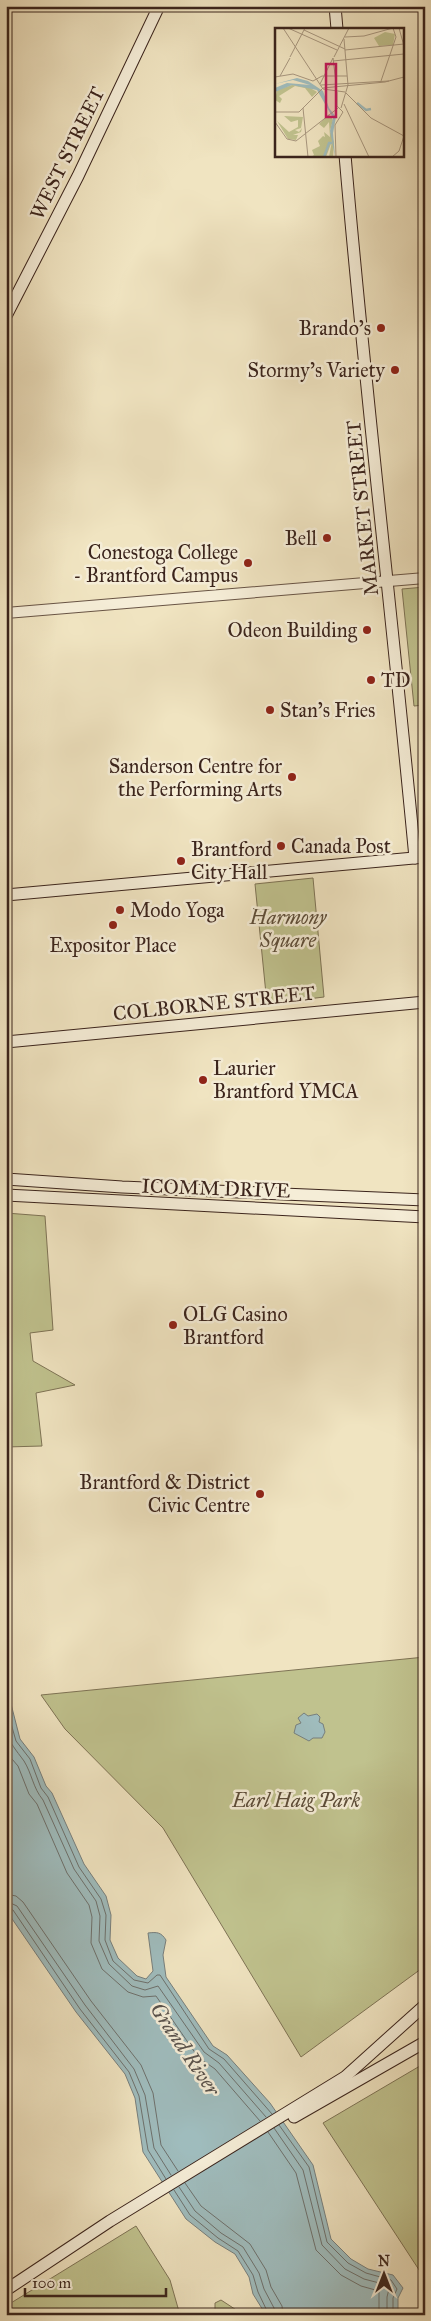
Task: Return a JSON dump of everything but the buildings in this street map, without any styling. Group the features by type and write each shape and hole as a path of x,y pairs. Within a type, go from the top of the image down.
{"main road":[{"name":"WEST STREET","path":"6,316 78,176 159,6"},
{"path":"335,6 337,28"},
{"name":"MARKET STREET","path":"345,156 357,295 420,858"},
{"path":"6,895 420,858"},
{"name":"COLBORNE STREET","path":"6,1042 425,1002"},
{"name":"ICOMM DRIVE","path":"6,1179 122,1187 425,1200"},
{"name":"ICOMM DRIVE","path":"6,1195 425,1217"},
{"path":"348,2081 425,2005"},
{"path":"6,2290 110,2221 252,2136 280,2126 348,2081 425,2042"}],"street":[{"path":"6,613 425,578"}],"green space":[{"path":"425,587 425,705 414,706 402,589"},
{"name":"Harmony Square","path":"313,878 324,997 267,1004 255,884"},
{"path":"6,1213 45,1216 53,1330 30,1333 33,1361 75,1385 36,1393 42,1446 6,1447"},
{"name":"Earl Haig Park","path":"425,1657 425,1966 301,2057 163,1828 65,1729 41,1695"},
{"path":"425,2063 425,2279 323,2123"},
{"path":"136,2226 170,2280 180,2315 6,2315 6,2306"},
{"path":"221,2300 244,2315 215,2315 215,2303"}],"water":[{"name":"Grand River","path":"6,1671 9,1679 10,1700 20,1739 34,1757 84,1864 106,1896 111,1915 110,1940 118,1958 137,1976 146,1979 153,1971 148,1933 158,1933 164,1937 166,1940 163,1955 166,1977 213,2046 227,2055 270,2103 313,2165 331,2239 351,2259 368,2269 393,2275 403,2288 398,2298 398,2315 266,2315 253,2294 249,2277 235,2254 215,2242 186,2219 143,2152 135,2098 125,2074 76,2012 6,1910"},
{"path":"304,1713 308,1716 317,1714 320,1717 319,1722 323,1724 325,1732 322,1738 313,1738 309,1741 294,1733 296,1725 301,1723 298,1718"}],"place":[{"name":"Brando's","path":"381,328"},
{"name":"Stormy's Variety","path":"395,370"},
{"name":"Bell","path":"327,538"},
{"name":"Conestoga College - Brantford Campus","path":"248,563"},
{"name":"Odeon Building","path":"367,630"},
{"name":"TD","path":"371,680"},
{"name":"Stan's Fries","path":"270,710"},
{"name":"Sanderson Centre for the Performing Arts","path":"292,777"},
{"name":"Canada Post","path":"281,846"},
{"name":"Brantford City Hall","path":"181,861"},
{"name":"Modo Yoga","path":"120,910"},
{"name":"Expositor Place","path":"113,925"},
{"name":"Laurier Brantford YMCA","path":"203,1080"},
{"name":"OLG Casino Brantford","path":"173,1325"},
{"name":"Brantford & District Civic Centre","path":"260,1494"}]}
